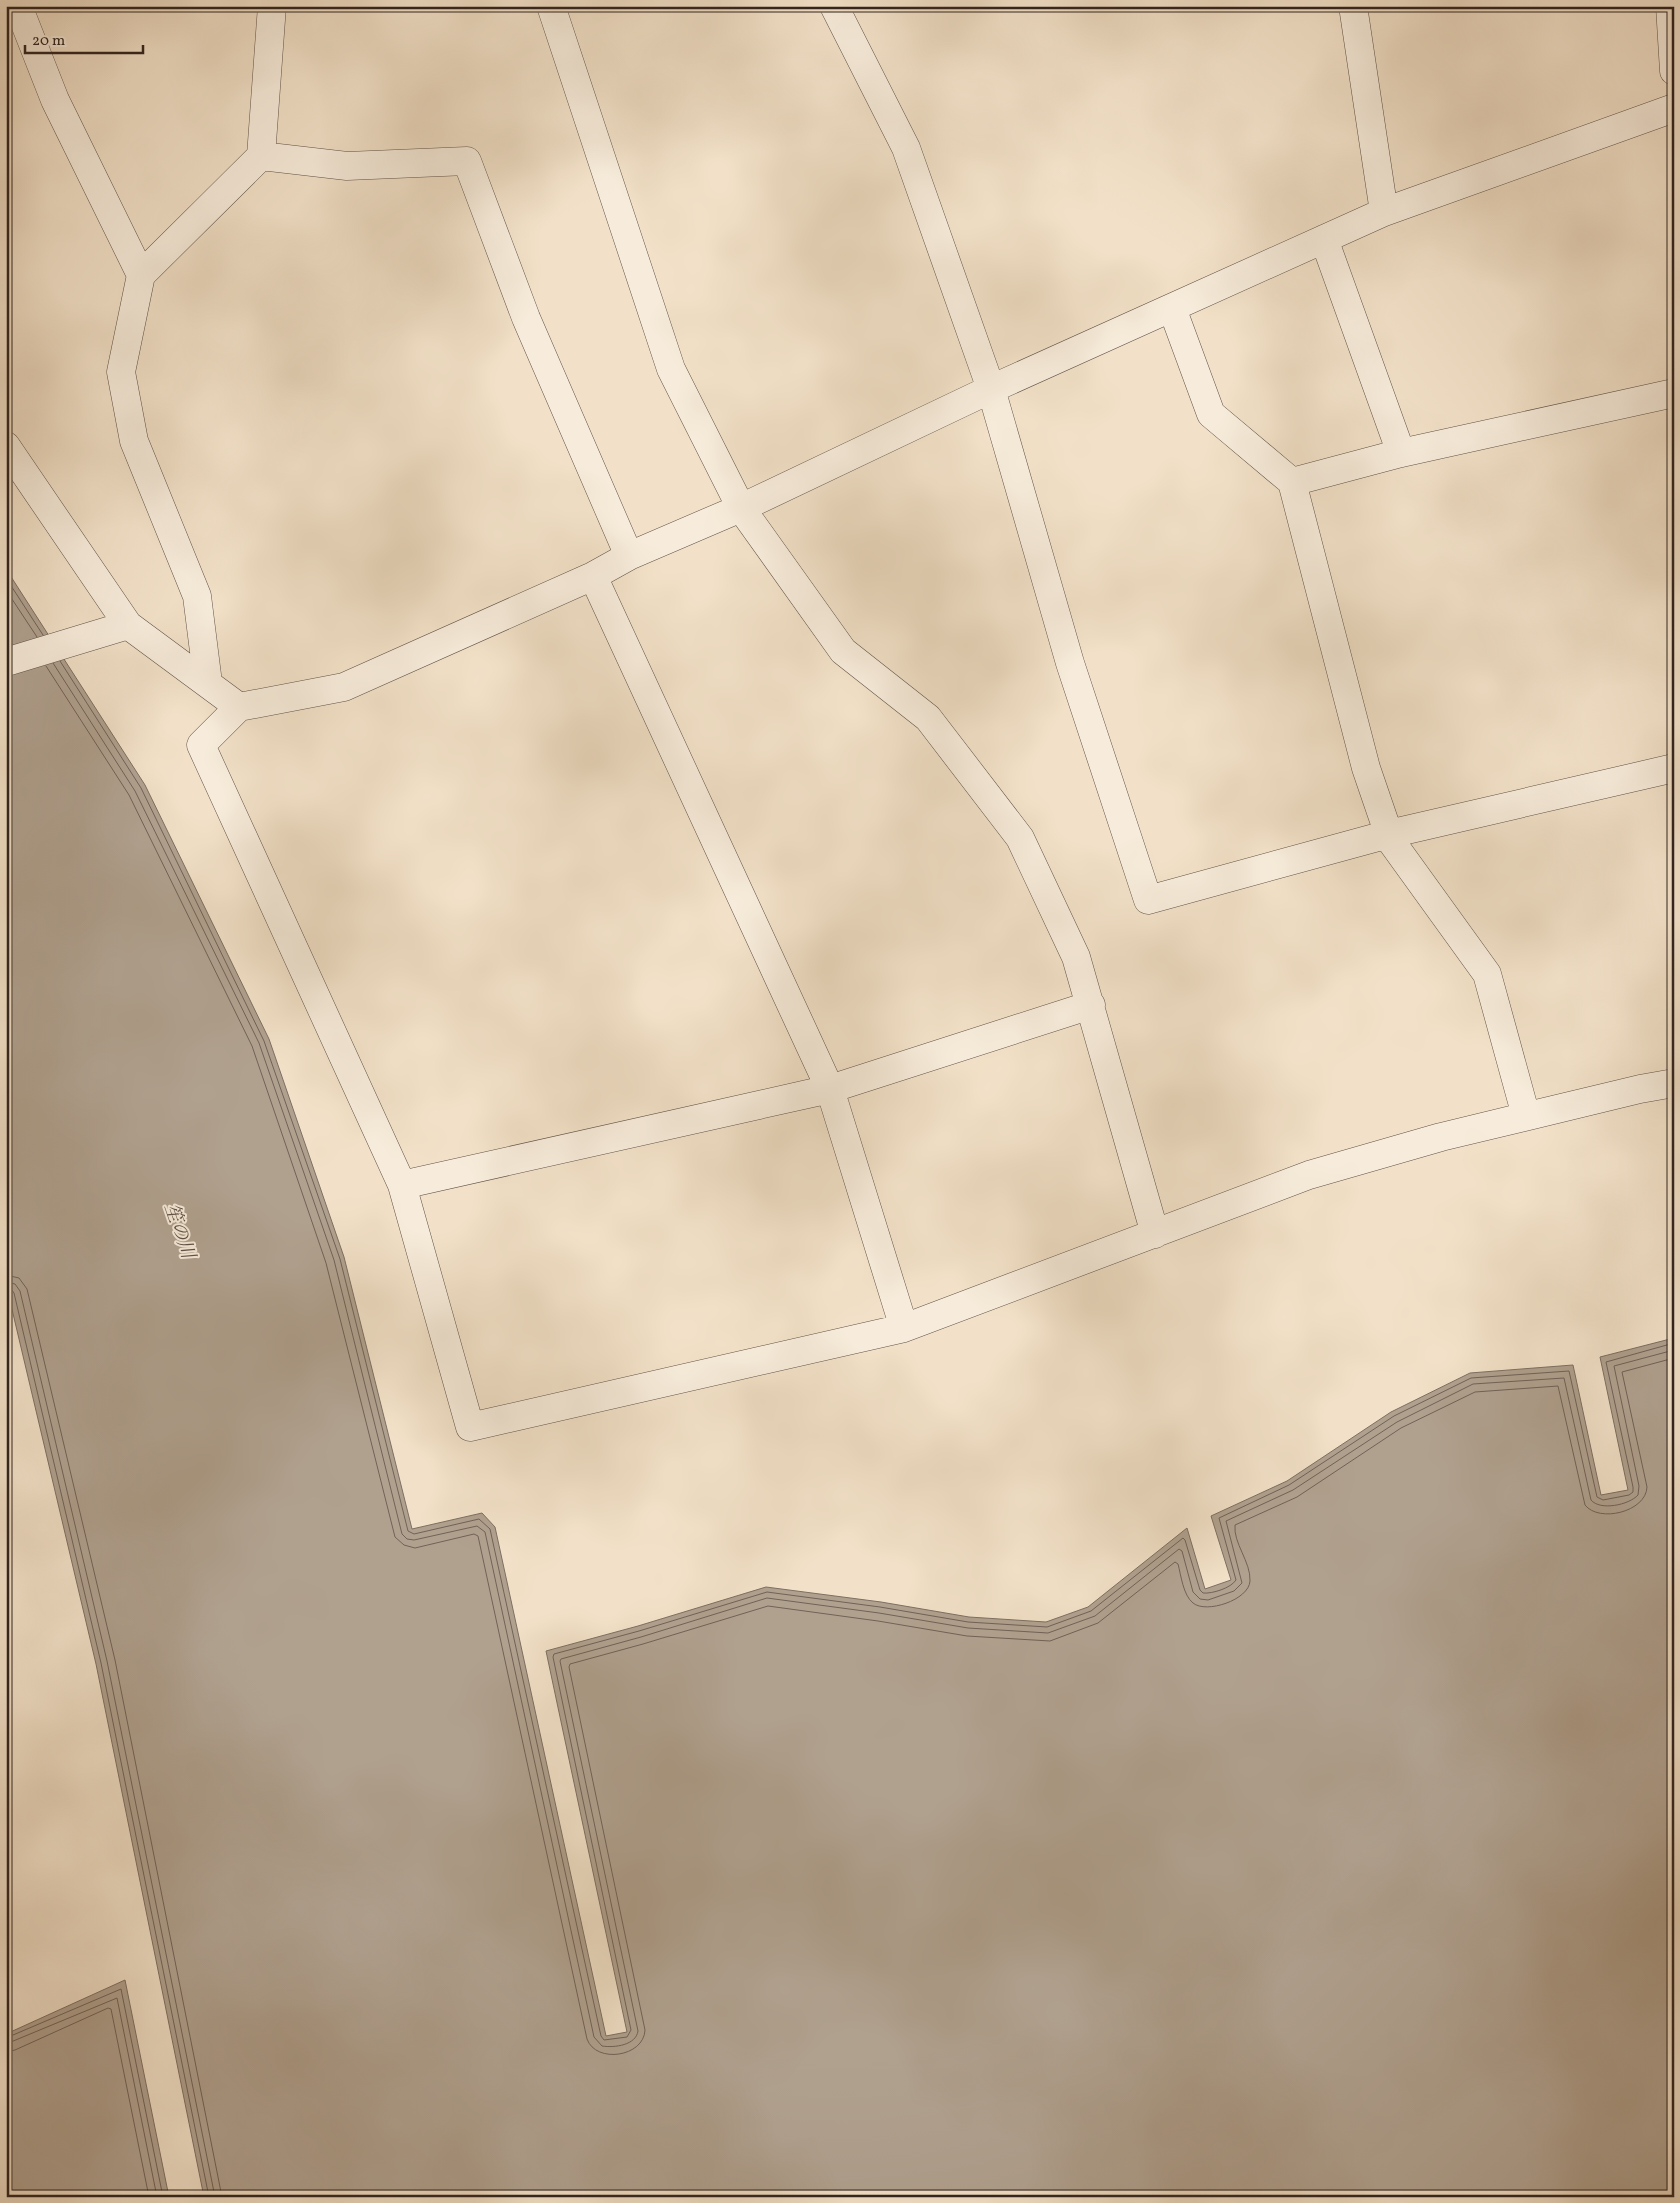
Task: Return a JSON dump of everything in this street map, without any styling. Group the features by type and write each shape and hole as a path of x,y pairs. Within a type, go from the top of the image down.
{"street":[{"path":"18,6 55,100 141,275"},
{"path":"208,683 197,596 134,441 121,372 141,275 261,156 272,6"},
{"path":"551,6 671,369 740,508 843,651 928,718 1020,838 1076,956 1155,1234"},
{"path":"834,6 906,148 991,389 1070,663 1148,900 1389,834 1674,768"},
{"path":"1353,6 1384,212"},
{"path":"1670,6 1674,71"},
{"path":"1674,108 1384,212 991,389 740,508 630,556 593,576 344,687 239,707 201,745 402,1185 470,1427 904,1328 1309,1175 1440,1137 1640,1089 1674,1083"},
{"path":"261,156 347,166 467,160 526,318 630,556"},
{"path":"1324,239 1401,453"},
{"path":"1172,308 1211,414 1292,482 1366,768 1391,841 1487,974 1526,1116"},
{"path":"1292,482 1401,453 1674,393"},
{"path":"6,446 128,625 239,707"},
{"path":"593,576 830,1089 904,1328"},
{"path":"6,662 128,625"},
{"path":"402,1185 830,1089 1091,1005"}],"water":[{"name":"笙の川","path":"6,569 145,785 269,1039 344,1257 412,1529 482,1513 495,1527 606,2036 627,2032 546,1651 638,1626 766,1587 881,1602 969,1617 1046,1622 1088,1607 1187,1528 1205,1589 1231,1580 1211,1516 1287,1481 1391,1412 1470,1373 1573,1365 1601,1495 1628,1490 1600,1357 1674,1338 1674,2197 204,2197 96,1664 6,1284"},
{"path":"125,1980 169,2197 6,2197 6,2034"}]}
